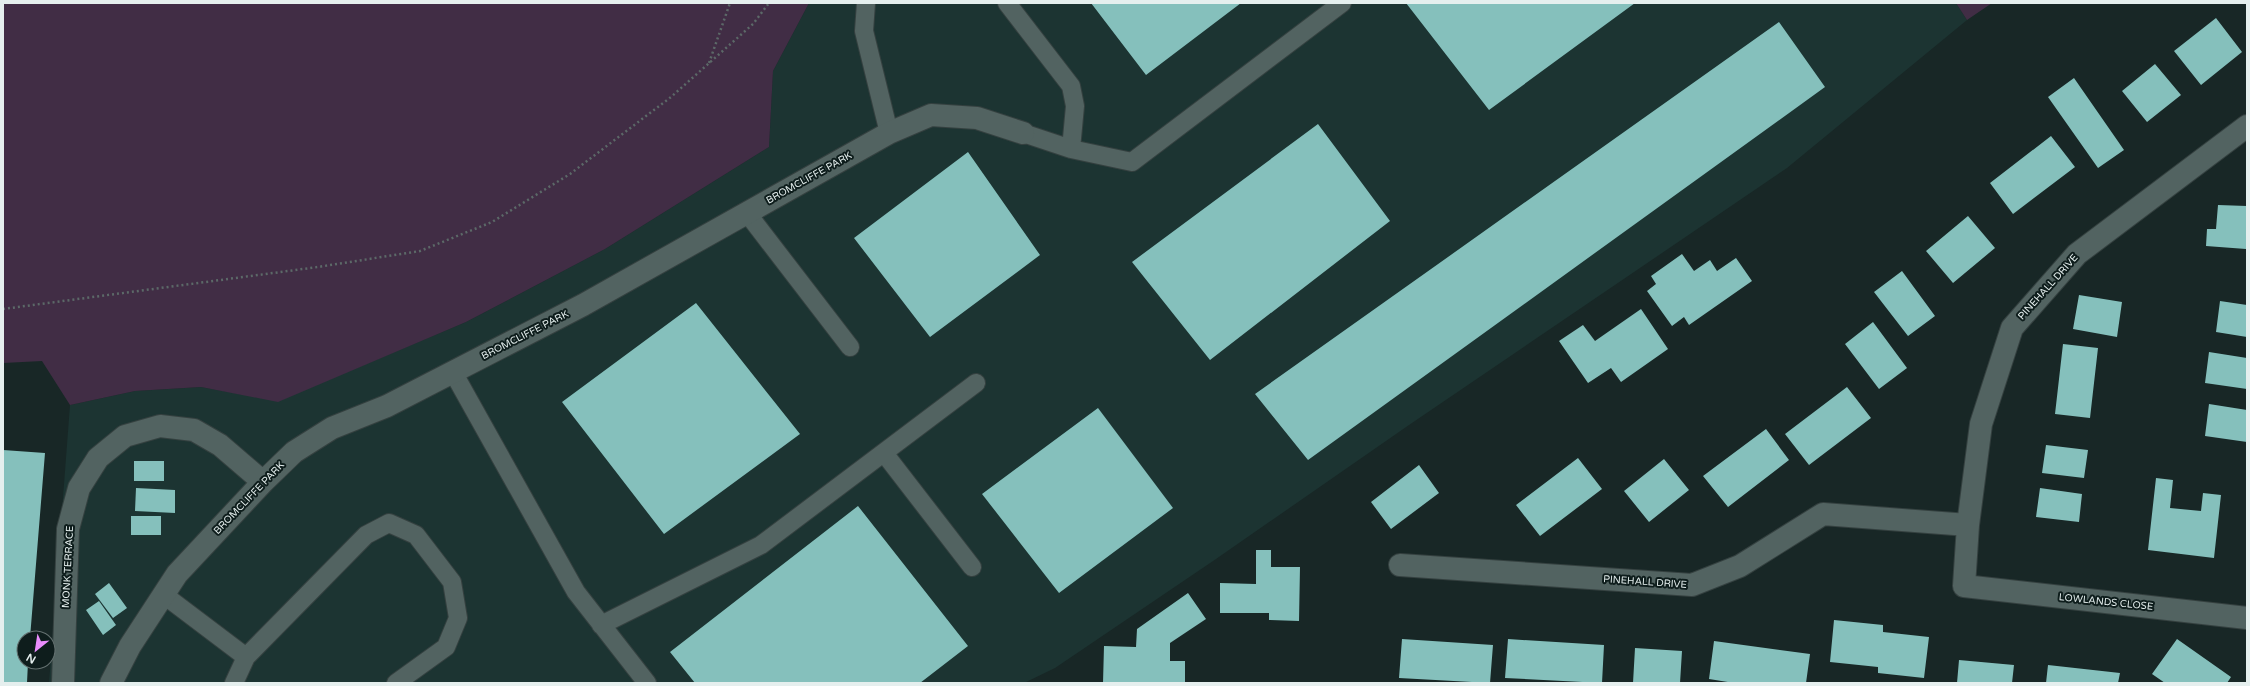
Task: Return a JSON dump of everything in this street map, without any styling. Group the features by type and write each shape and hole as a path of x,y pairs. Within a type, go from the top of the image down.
{"street":[{"name":"BROMCLIFFE PARK","path":"111,683 130,646 177,574 263,482 294,452 332,428 387,406 584,305 889,133 931,116 977,118 1023,133"},
{"name":"PINEHALL DRIVE","path":"1964,586 1968,525 1981,424 2012,328 2077,254 2247,126"},
{"name":"MONK TERRACE","path":"63,683 68,529 79,488 98,458 125,436 160,426 194,430 220,445 263,482"},
{"name":"PINEHALL DRIVE","path":"1400,565 1692,585 1740,566 1823,514 1968,525"},
{"name":"LOWLANDS CLOSE","path":"1964,586 2247,618"}],"lane":[{"path":"866,3 864,31 889,133"},
{"path":"1007,3 1071,86 1074,106 1071,149"},
{"path":"1023,133 1071,149 1132,162 1342,3"},
{"path":"747,213 850,348"},
{"path":"453,372 576,592 647,683"},
{"path":"601,625 761,545 976,383"},
{"path":"884,452 972,567"},
{"path":"234,683 246,658 366,535 388,523 416,535 452,582 458,618 446,647 396,683"},
{"path":"164,595 246,658"}],"path":[{"path":"709,64 730,3"},
{"path":"3,309 420,251 492,222 570,174 671,97 752,24 769,3"}],"shaded area":[{"path":"3,3 809,3 773,71 769,147 605,249 466,322 278,402 201,387 135,391 70,405 42,361 3,363"},
{"path":"809,3 1956,3 1967,20 1787,168 1055,668 1024,683 49,683 50,670 56,670 56,630 53,630 70,405 135,391 201,387 278,401 466,322 605,249 769,147 773,71"},
{"path":"1956,3 1992,3 1967,20"}],"building":[{"path":"1091,3 1241,3 1146,75"},
{"path":"1406,3 1635,3 1489,110"},
{"path":"2216,18 2242,52 2201,85 2174,51"},
{"path":"1779,22 1825,87 1308,460 1255,394"},
{"path":"2155,64 2181,95 2147,122 2122,91"},
{"path":"2074,78 2124,150 2098,168 2048,97"},
{"path":"1318,124 1390,221 1210,360 1132,262"},
{"path":"2051,136 2075,167 2013,214 1990,183"},
{"path":"968,152 1040,255 930,337 854,238"},
{"path":"2218,205 2247,206 2246,249 2206,246 2207,229 2216,229"},
{"path":"1968,216 1995,248 1953,283 1926,251"},
{"path":"1682,254 1694,271 1710,260 1717,271 1736,258 1752,281 1689,325 1684,317 1672,326 1647,291 1656,284 1651,276"},
{"path":"1902,271 1935,316 1908,336 1874,292"},
{"path":"2079,295 2122,302 2117,337 2073,329"},
{"path":"2220,301 2247,305 2247,337 2216,332"},
{"path":"696,303 800,434 664,534 562,402"},
{"path":"1641,309 1668,349 1621,382 1611,368 1588,383 1559,341 1583,325 1595,341"},
{"path":"1873,322 1907,368 1879,389 1845,344"},
{"path":"2063,344 2098,348 2090,418 2055,414"},
{"path":"2209,352 2247,358 2247,389 2205,383"},
{"path":"1847,387 1871,418 1809,465 1785,434"},
{"path":"2209,404 2247,410 2247,442 2205,436"},
{"path":"1098,408 1173,508 1059,593 982,494"},
{"path":"1766,429 1789,460 1728,507 1703,476"},
{"path":"2046,445 2088,450 2084,478 2042,473"},
{"path":"3,450 45,453 31,630 16,630 16,670 28,670 27,683 3,683"},
{"path":"1578,458 1602,489 1540,536 1516,505"},
{"path":"1664,459 1689,490 1649,522 1624,491"},
{"path":"134,461 164,461 164,481 134,481"},
{"path":"1419,465 1439,493 1391,529 1371,502"},
{"path":"2156,478 2173,480 2170,508 2201,511 2203,493 2221,495 2214,558 2148,550"},
{"path":"136,488 175,490 175,513 135,511"},
{"path":"2040,488 2082,494 2079,522 2036,517"},
{"path":"858,506 968,646 920,683 695,683 670,652"},
{"path":"131,516 161,516 161,535 131,535"},
{"path":"1256,550 1271,550 1271,567 1300,567 1299,621 1269,620 1269,613 1220,613 1220,583 1256,584"},
{"path":"109,583 127,608 113,618 95,594"},
{"path":"1188,593 1206,619 1170,643 1170,661 1185,661 1185,683 1103,683 1104,646 1136,647 1137,629"},
{"path":"99,601 116,625 103,635 86,610"},
{"path":"1834,620 1883,625 1883,632 1929,637 1924,678 1878,673 1878,667 1830,662"},
{"path":"1402,639 1493,645 1490,683 1399,678"},
{"path":"1508,639 1604,645 1602,683 1505,678"},
{"path":"2177,639 2231,677 2227,683 2165,683 2152,674"},
{"path":"1714,641 1810,654 1806,683 1734,683 1709,679"},
{"path":"1635,648 1682,651 1680,683 1633,683"},
{"path":"1959,660 2014,665 2012,683 1957,683"},
{"path":"2048,665 2120,673 2118,683 2046,683"}]}
